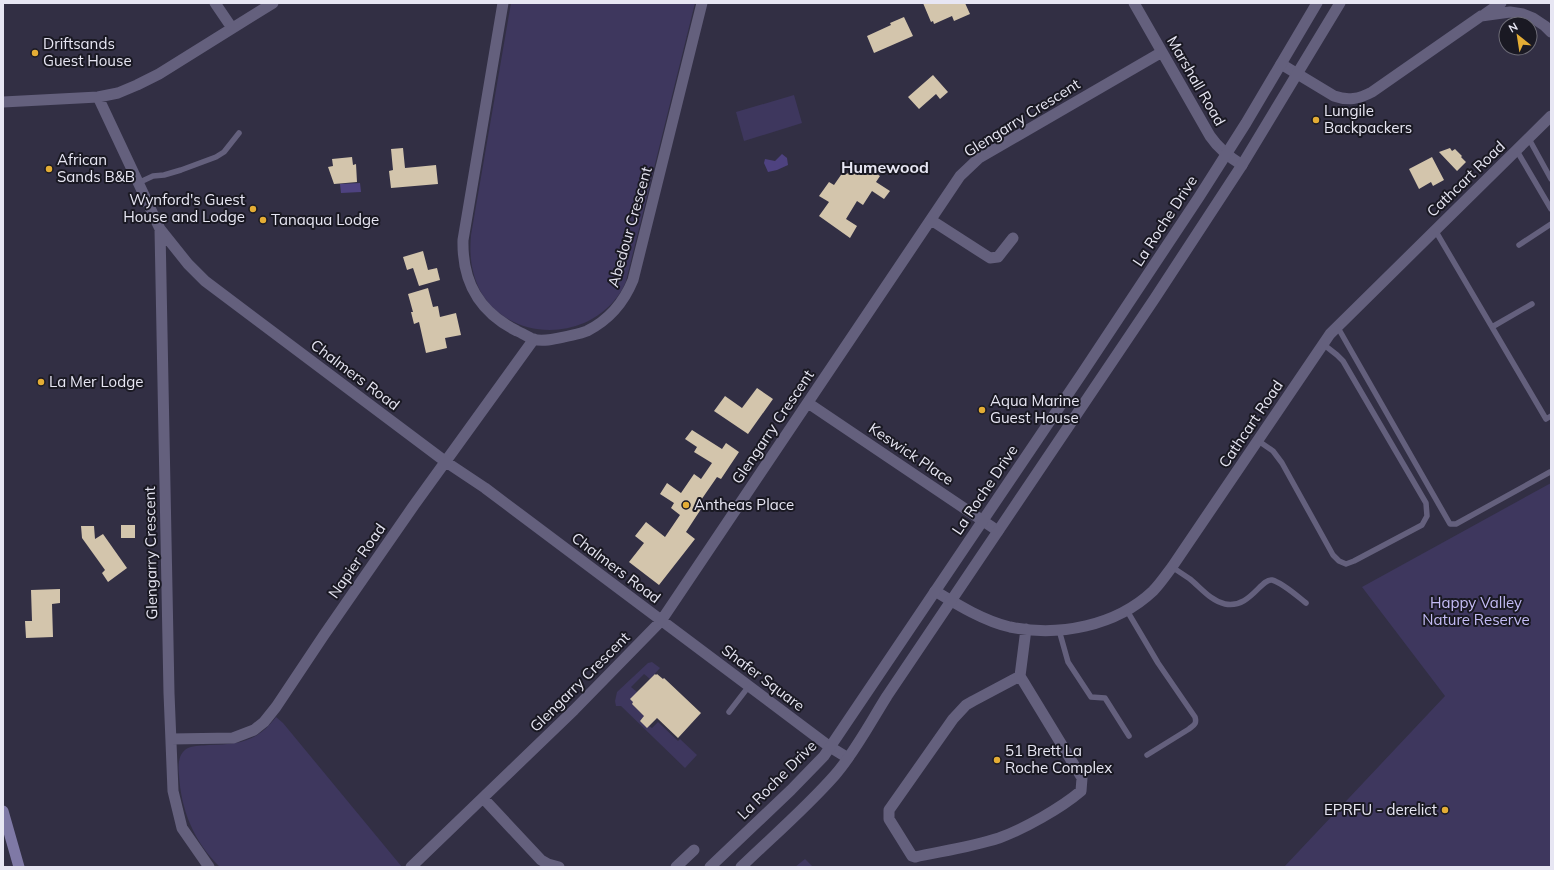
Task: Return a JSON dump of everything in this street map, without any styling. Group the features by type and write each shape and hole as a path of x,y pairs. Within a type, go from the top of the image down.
{"main road":[{"path":"3,811 19,867"}],"street":[{"path":"215,3 232,28"},
{"path":"3,102 98,97 118,93 137,85 179,62 274,3"},
{"name":"Abedour Crescent","path":"503,3 463,240 463,256 466,275 472,289 483,306 494,317 534,339 553,339 586,331 609,317 627,296 633,280 702,3"},
{"name":"Marshall Road","path":"1134,3 1210,136 1226,154 1242,165"},
{"name":"La Roche Drive","path":"710,867 812,770 830,747 983,521 1226,154 1318,3"},
{"path":"741,867 812,799 835,775 848,758 887,696 1155,298 1242,165 1298,75 1340,3"},
{"path":"1281,64 1334,96 1344,99 1362,97 1372,92 1501,3"},
{"path":"1481,16 1510,12 1524,14 1533,18 1551,32"},
{"name":"Glengarry Crescent","path":"411,867 574,710 661,621 960,176 979,158 1162,52"},
{"name":"Chalmers Road","path":"98,97 160,229 188,264 205,281 446,462 485,488 661,621"},
{"name":"Cathcart Road","path":"935,591 988,620 1010,627 1026,629 1059,630 1085,627 1110,618 1136,604 1153,590 1172,567 1257,440 1337,326 1551,116"},
{"path":"930,220 990,258 998,258 1013,238"},
{"name":"Glengarry Crescent","path":"160,229 173,791 182,828 209,867"},
{"name":"Napier Road","path":"171,739 233,738 254,730 264,722 276,707 412,508 534,339"},
{"name":"Keswick Place","path":"808,402 998,531"},
{"name":"Shafer Square","path":"661,621 830,747 848,758"},
{"path":"1020,676 973,701 962,709 928,753 889,810 889,819 912,856 915,857 968,846 1012,833 1068,802 1081,791 1082,778 1020,676 1026,629"},
{"path":"483,798 541,860 559,867"},
{"path":"676,867 694,850"}],"lane":[{"path":"138,183 152,176 164,175 181,170 216,156 224,152 239,133"},
{"path":"1529,139 1551,179"},
{"path":"1517,151 1551,209"},
{"path":"1519,245 1551,224"},
{"path":"1435,230 1546,419 1551,416"},
{"path":"1492,327 1532,304"},
{"path":"1337,326 1450,524 1456,524 1550,472"},
{"path":"1257,440 1273,451 1282,463 1333,555 1339,561 1346,564 1354,561 1422,525 1427,516 1426,503 1342,361 1323,344"},
{"path":"1172,567 1188,578 1214,600 1224,604 1236,605 1248,599 1268,580 1272,580 1282,585 1306,603"},
{"path":"1126,609 1158,663 1195,717 1196,721 1195,724 1189,729 1147,755"},
{"path":"1059,630 1068,662 1091,697 1105,698 1129,736"},
{"path":"729,712 749,686"}],"green space":[{"path":"511,3 695,3 626,281 614,301 597,316 584,323 567,328 549,330 532,328 516,323 501,314 489,303 479,288 472,266 470,253 471,235"},
{"path":"794,95 802,123 744,141 736,112"},
{"name":"Happy Valley Nature Reserve","path":"1551,483 1551,867 1284,867 1445,696 1362,587"},
{"path":"652,662 660,668 650,679 644,674 631,687 637,692 632,704 644,716 640,721 647,728 649,726 652,728 658,722 678,741 680,739 697,755 685,768 621,706 616,706 615,701 617,692 648,663"},
{"path":"276,717 283,723 402,867 220,867 211,857 196,836 186,813 180,788 180,756 185,750 193,746 229,744 247,740 262,732"},
{"path":"805,859 813,867 795,867"}],"shaded area":[{"path":"782,154 787,158 788,165 768,172 764,163 765,159 775,161"},
{"path":"360,183 361,192 341,193 340,184"}],"building":[{"path":"923,3 965,3 970,14 954,21 952,16 934,24 933,21 931,22"},
{"path":"904,17 913,36 874,53 867,36"},
{"path":"933,75 948,92 940,99 936,94 919,109 908,97"},
{"path":"403,148 405,168 436,165 438,184 391,188 389,171 393,170 391,149"},
{"path":"1450,148 1452,151 1455,149 1466,162 1457,171 1439,152"},
{"path":"352,157 353,165 356,164 357,182 334,184 328,167 333,166 332,159"},
{"path":"1432,157 1444,180 1433,186 1431,182 1419,189 1409,169"},
{"path":"862,164 880,176 876,182 890,191 884,199 872,191 863,205 857,201 846,219 857,226 850,238 819,216 829,202 819,196 829,182 834,185 843,172 847,174 852,167 858,171"},
{"path":"423,251 428,270 437,268 440,280 419,286 413,268 407,270 403,257"},
{"path":"428,288 433,307 438,306 440,317 456,313 461,335 445,338 447,348 426,353 419,322 414,324 411,312 413,312 408,294"},
{"path":"757,388 773,399 748,434 714,411 725,396 742,408"},
{"path":"692,430 722,449 726,443 739,452 721,479 717,477 699,503 703,506 686,532 695,539 659,585 629,562 644,543 635,536 646,522 665,537 680,515 671,508 674,503 660,494 667,483 681,493 694,474 701,479 712,463 694,452 697,447 685,439"},
{"path":"121,525 135,525 135,538 121,538"},
{"path":"81,526 94,526 95,539 103,534 127,568 108,582 102,573 105,570 82,538"},
{"path":"60,589 60,603 52,604 53,637 26,638 25,621 32,621 31,590"},
{"path":"655,674 663,679 664,678 701,713 678,738 657,718 647,728 640,721 644,716 632,704 633,702 630,699"}],"place":[{"name":"Driftsands Guest House","path":"35,53"},
{"name":"Lungile Backpackers","path":"1316,120"},
{"name":"African Sands B&B","path":"49,169"},
{"name":"Wynford's Guest House and Lodge","path":"253,209"},
{"name":"Tanaqua Lodge","path":"263,220"},
{"name":"La Mer Lodge","path":"41,382"},
{"name":"Aqua Marine Guest House","path":"982,410"},
{"name":"Antheas Place","path":"686,505"},
{"name":"51 Brett La Roche Complex","path":"997,760"},
{"name":"EPRFU - derelict","path":"1445,810"}],"district":[{"name":"Humewood","path":"885,167"}]}
